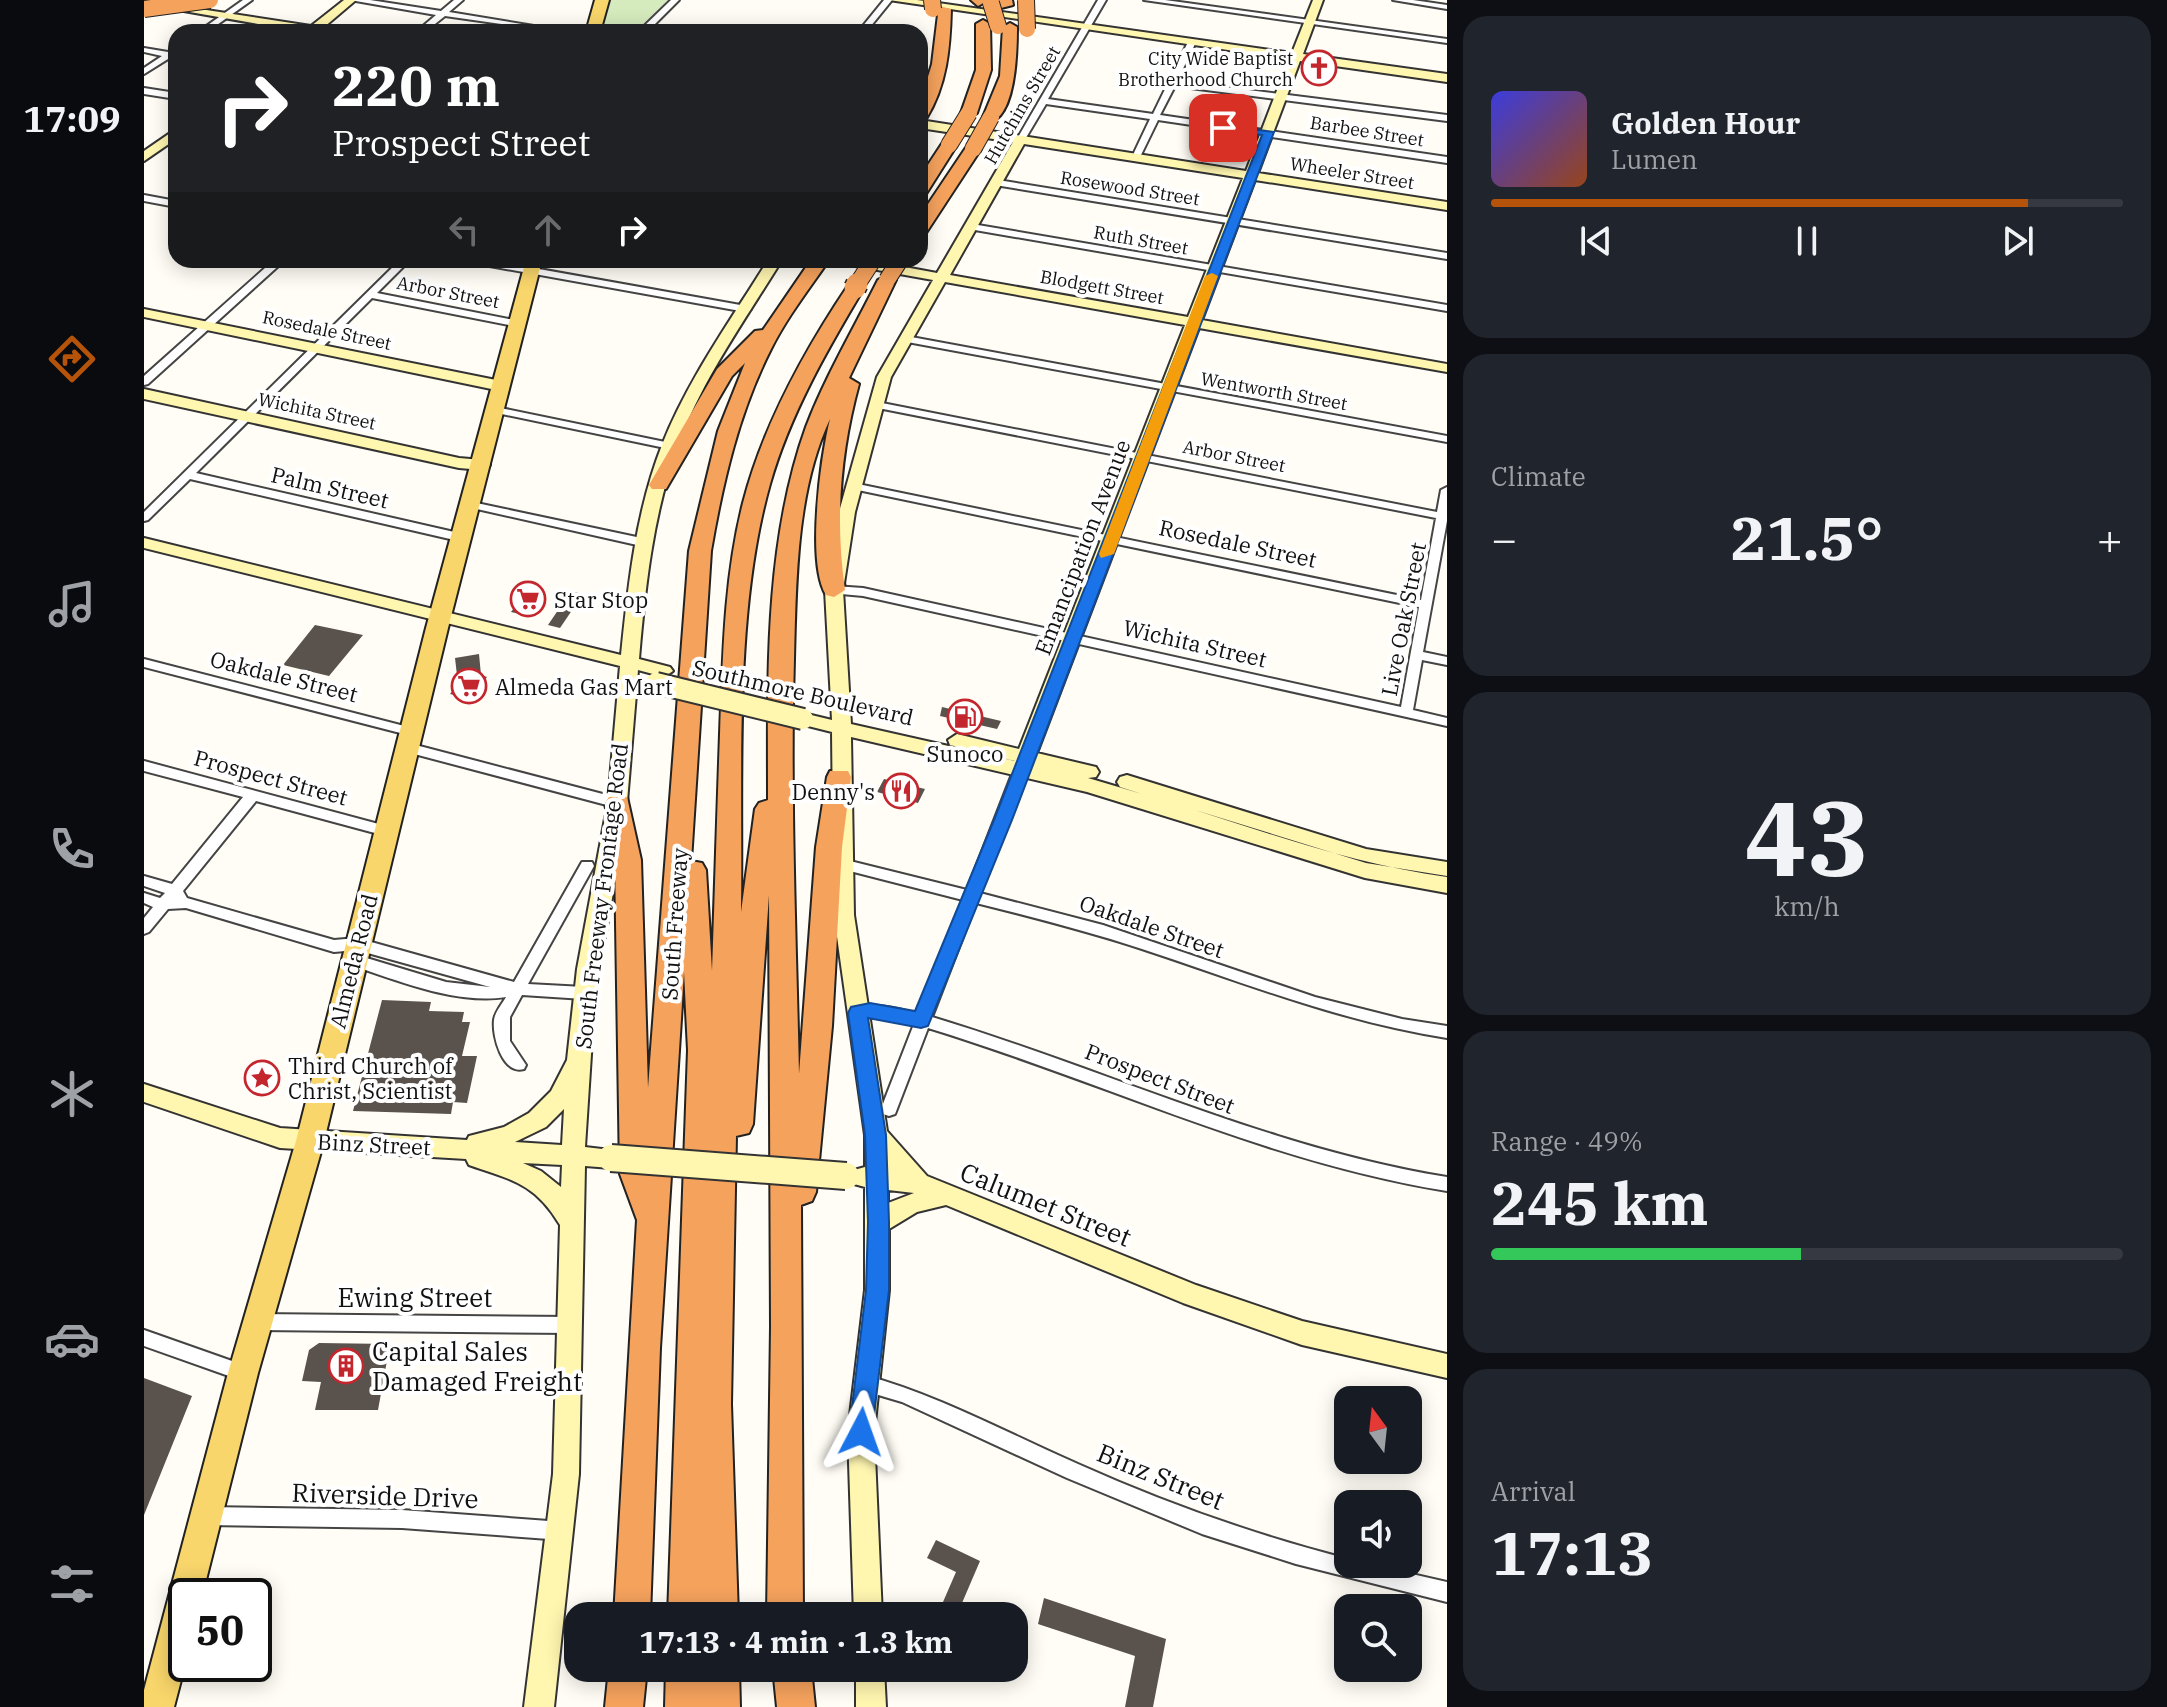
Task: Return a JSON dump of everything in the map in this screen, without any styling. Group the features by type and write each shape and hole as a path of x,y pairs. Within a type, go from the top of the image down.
{"highway":[{"path":"144,4 180,0"},
{"path":"144,4 210,0"},
{"path":"928,101 941,67 944,13 933,9 932,0"},
{"path":"928,217 1018,73 1027,29 1026,0"},
{"path":"991,2 997,26 1010,46 1008,76 994,112"},
{"path":"928,178 969,113 982,84 997,26 991,2"},
{"name":"South Freeway","path":"633,1602 652,1221 700,551 710,492 731,423 777,322 815,268"},
{"path":"834,590 828,513 841,410 877,291 874,268"},
{"path":"720,1602 714,1404 734,664 740,584 759,484 773,443 817,350 877,291 894,268"},
{"path":"786,1602 787,1327 797,717 784,606 791,531 802,474 817,425 877,291"},
{"path":"659,485 724,373 777,322"},
{"path":"686,1602 702,1050 693,903 689,703"},
{"path":"714,1404 729,1338 739,1102 756,887 797,717"},
{"path":"787,1327 818,1026 829,847 840,767"},
{"path":"618,803 628,860 635,1174 652,1221"},
{"path":"624,1707 627,1682"},
{"path":"684,1707 685,1682"},
{"path":"720,1682 721,1707"},
{"path":"787,1707 788,1682"},
{"path":"792,1682 796,1707"}],"main road":[{"path":"320,24 353,0"},
{"path":"595,24 602,0"},
{"path":"894,0 1447,78"},
{"name":"Emancipation Avenue","path":"1024,762 1318,0"},
{"path":"144,4 271,24"},
{"name":"Wheeler Street","path":"928,117 1021,139 1447,206"},
{"path":"144,137 168,139"},
{"name":"Hutchins Street","path":"972,227 1021,139"},
{"path":"144,157 168,142"},
{"path":"867,1602 862,1498 864,1383 877,1290 879,1222 875,1178 876,1135 844,915 834,590 853,486 884,377 972,227"},
{"name":"Almeda Road","path":"157,1707 243,1373 310,1141 348,950 386,831 532,268"},
{"name":"South Freeway Frontage Road","path":"539,1707 562,1531 572,1325 574,1155 584,993 618,803 627,668 646,543 670,446 770,268"},
{"name":"Blodgett Street","path":"891,268 1447,368"},
{"name":"Rosedale Street","path":"144,313 501,386"},
{"name":"Wichita Street","path":"144,394 459,463 482,465"},
{"name":"Southmore Boulevard","path":"144,543 337,597 627,668 797,717 840,721 1201,802 1355,868 1447,885"},
{"name":"Southmore Boulevard","path":"144,557 337,597"},
{"name":"Southmore Boulevard","path":"439,622 583,650 627,668"},
{"path":"583,650 612,646 634,624"},
{"name":"Southmore Boulevard","path":"840,721 888,736 1024,762"},
{"path":"840,767 853,744 888,736"},
{"name":"Southmore Boulevard","path":"1291,841 1447,869"},
{"path":"448,1148 522,1132 546,1116 568,1086 581,1044"},
{"name":"Binz Street","path":"144,1093 280,1138 611,1158"},
{"path":"876,1135 919,1183"},
{"path":"448,1148 528,1174 549,1187 573,1226"},
{"name":"Calumet Street","path":"611,1158 919,1183 1192,1295 1275,1323 1447,1366"},
{"path":"879,1222 893,1210 914,1201 944,1195"},
{"path":"870,1682 871,1707"}],"street":[{"path":"214,24 248,0"},
{"path":"353,0 516,24"},
{"path":"430,24 459,0"},
{"path":"650,24 675,0"},
{"path":"868,24 888,0"},
{"name":"Hutchins Street","path":"1021,139 1102,0"},
{"path":"1148,0 1447,41"},
{"path":"1397,0 1447,7"},
{"path":"1136,157 1192,42"},
{"path":"144,50 168,52"},
{"path":"144,72 168,57"},
{"path":"1172,83 1274,98 1283,94 1447,118"},
{"path":"144,91 168,95"},
{"name":"Barbee Street","path":"1044,101 1447,160"},
{"name":"Rosewood Street","path":"998,183 1447,256"},
{"path":"144,198 168,202"},
{"name":"Ruth Street","path":"972,227 1447,308"},
{"path":"144,382 271,268"},
{"path":"144,518 397,268"},
{"path":"548,268 746,309"},
{"name":"Arbor Street","path":"370,295 519,324"},
{"name":"Wentworth Street","path":"906,339 1447,439"},
{"name":"Arbor Street","path":"877,405 1442,516"},
{"path":"496,410 670,446"},
{"name":"Palm Street","path":"188,475 463,538"},
{"name":"Rosedale Street","path":"853,486 1426,605"},
{"name":"Live Oak Street","path":"1446,497 1406,713 1447,722"},
{"path":"472,505 646,543"},
{"path":"1432,575 1447,578"},
{"name":"Wichita Street","path":"834,590 863,592 1406,713"},
{"path":"1416,655 1447,661"},
{"name":"Oakdale Street","path":"144,663 618,803"},
{"name":"Emancipation Avenue","path":"889,1109 1024,762"},
{"name":"Prospect Street","path":"144,766 386,831"},
{"path":"144,928 252,796"},
{"name":"Oakdale Street","path":"842,864 1105,931 1300,1001 1353,1016 1447,1032"},
{"path":"518,1065 502,1042 502,1017 587,866"},
{"path":"144,881 174,890 186,903"},
{"path":"144,898 162,904 186,903 348,950 446,988 484,994 517,989 584,993"},
{"name":"Prospect Street","path":"858,1013 870,1010 921,1021 1031,1053 1295,1149 1364,1169 1447,1184"},
{"name":"Ewing Street","path":"257,1322 572,1325"},
{"path":"144,1338 243,1373"},
{"name":"Binz Street","path":"864,1383 904,1394 1139,1500 1244,1539 1342,1568 1447,1592"},
{"name":"Riverside Drive","path":"205,1516 402,1519 562,1531"}],"green space":[{"path":"609,0 668,0 643,24 603,24"}],"building":[{"path":"571,591 583,594 560,628 548,625"},
{"name":"Star Stop","path":"526,592 539,595 524,615 511,612"},
{"path":"315,625 363,635 329,676 283,665"},
{"path":"479,654 481,675 487,677 471,699 450,694 458,684 455,658"},
{"name":"Sunoco","path":"942,707 1001,721 997,729 940,716"},
{"name":"Denny's","path":"884,779 925,789 918,803 877,792"},
{"path":"382,1000 431,1002 429,1011 464,1012 462,1022 470,1022 462,1056 477,1056 467,1103 453,1102 451,1114 353,1111"},
{"name":"Capital Sales Damaged Freight","path":"319,1343 390,1344 378,1410 315,1410 321,1382 302,1381 309,1350"},
{"path":"144,1378 192,1396 144,1515"},
{"path":"936,1540 980,1561 962,1602 943,1602 956,1572 927,1558"},
{"path":"1044,1598 1166,1639 1153,1707 1125,1707 1135,1656 1038,1624"}],"slow traffic":[{"path":"1106,554 1212,276"}],"place":[{"name":"City Wide Baptist Brotherhood Church","path":"1319,68"},
{"name":"Star Stop","path":"528,599"},
{"name":"Almeda Gas Mart","path":"469,686"},
{"name":"Sunoco","path":"965,717"},
{"name":"Denny's","path":"901,791"},
{"name":"Third Church of Christ, Scientist","path":"262,1078"},
{"name":"Capital Sales Damaged Freight","path":"346,1366"}],"route":[{"path":"861,1432 864,1383 877,1290 879,1222 875,1178 876,1135 858,1013 870,1010 921,1021 1003,820 1268,132 1223,128"}]}
